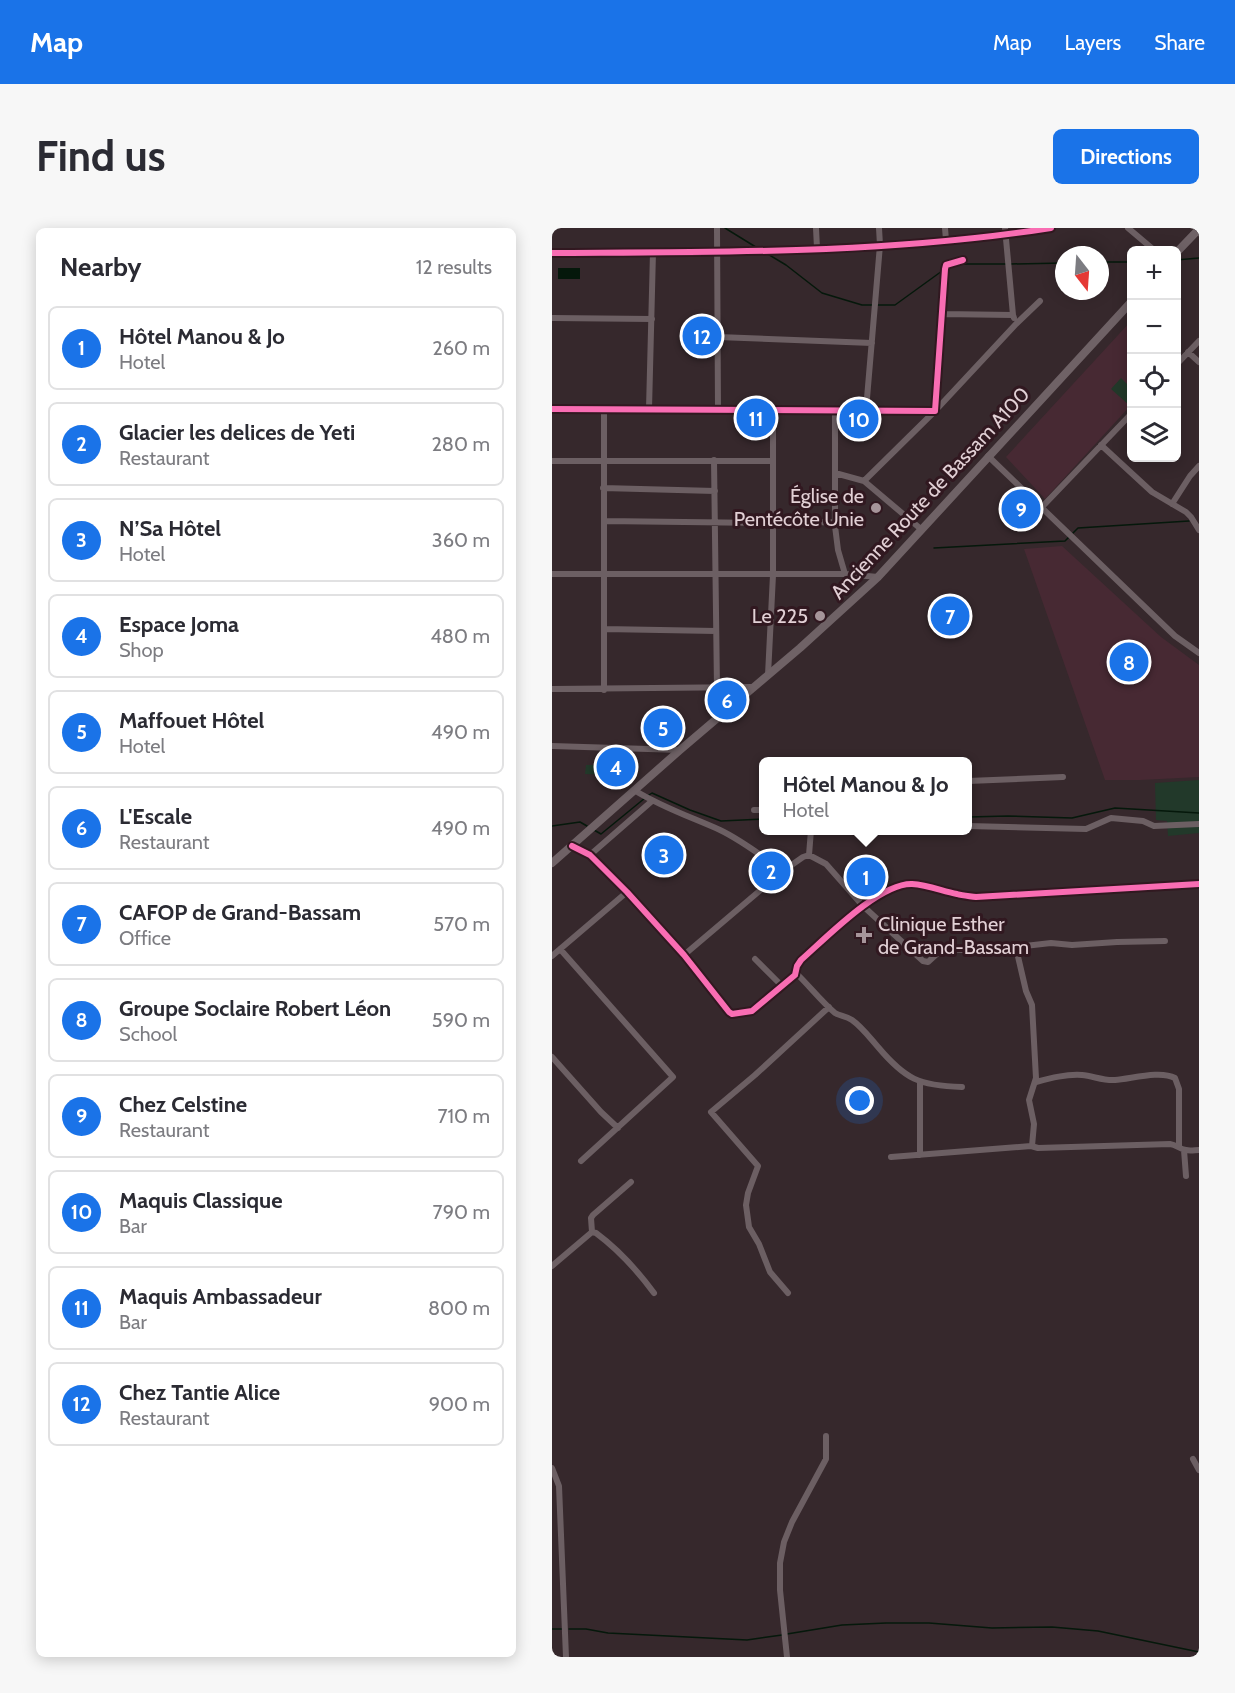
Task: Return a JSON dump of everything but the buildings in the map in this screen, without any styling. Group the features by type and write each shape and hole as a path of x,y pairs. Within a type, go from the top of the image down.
{"main road":[{"path":"1181,249 1199,230"},
{"name":"Ancienne Route de Bassam A100","path":"552,863 815,635 878,577 1127,306"}],"street":[{"path":"717,228 718,410"},
{"path":"816,228 817,248"},
{"path":"866,410 880,245 879,228"},
{"path":"945,228 946,240"},
{"path":"552,253 717,253 880,245 1051,228"},
{"path":"1128,228 1149,246"},
{"path":"1006,232 1013,315 1016,324"},
{"path":"649,409 654,252"},
{"path":"935,411 946,265 963,260"},
{"path":"864,481 935,411 1040,301"},
{"path":"942,314 1013,315"},
{"path":"552,318 652,319"},
{"path":"718,337 872,342"},
{"path":"1181,360 1199,341"},
{"path":"1188,352 1199,362"},
{"path":"552,409 935,411"},
{"path":"604,409 604,690"},
{"path":"768,675 773,575 773,410"},
{"path":"835,410 834,522 838,550 845,574"},
{"path":"1041,508 1127,417"},
{"path":"1101,446 1152,492 1191,517 1199,530"},
{"path":"988,456 1174,636 1199,652"},
{"path":"714,460 717,688"},
{"path":"552,461 773,461"},
{"path":"1172,504 1199,466"},
{"path":"835,473 864,481 922,530"},
{"path":"603,488 715,491"},
{"path":"604,521 773,524 834,522"},
{"path":"552,574 845,574 878,577"},
{"path":"604,629 716,631"},
{"path":"552,689 753,687"},
{"path":"552,746 680,750"},
{"path":"972,781 1063,777"},
{"path":"634,790 652,801 742,842 783,871"},
{"path":"590,855 652,801"},
{"path":"754,810 759,810"},
{"path":"972,826 1086,829 1111,818 1143,821 1154,826 1199,824"},
{"path":"809,855 811,835"},
{"path":"572,846 590,855 627,892 732,1014 752,1011 795,975 801,960 864,906 885,891 910,884 976,897 1199,884"},
{"path":"684,956 783,871 803,856 809,855 826,864 864,906 922,961 928,962 940,951 947,949 980,951 1052,943 1072,945 1164,941"},
{"path":"552,956 627,892"},
{"path":"1016,948 1026,991 1032,1005 1036,1082 1029,1100 1034,1124 1032,1146"},
{"path":"560,949 673,1077 581,1161"},
{"path":"755,959 781,985"},
{"path":"795,975 799,975 837,1014 851,1019 889,1060 907,1075 920,1082 936,1086 962,1087"},
{"path":"788,1293 770,1272 759,1244 749,1227 746,1205 758,1166 711,1112 829,1007"},
{"path":"552,1057 600,1112 618,1128"},
{"path":"1036,1082 1062,1076 1082,1075 1111,1080 1160,1075 1170,1075 1175,1078 1179,1089 1181,1148 1186,1176"},
{"path":"920,1082 921,1155"},
{"path":"891,1157 1032,1146 1038,1148 1177,1144 1181,1148 1199,1150"},
{"path":"592,1232 591,1218 593,1215 631,1182"},
{"path":"552,1266 592,1232"},
{"path":"592,1232 615,1246 654,1293"},
{"path":"787,1657 780,1590 780,1563 784,1542 792,1522 826,1459 826,1436"},
{"path":"1193,1459 1199,1470"},
{"path":"552,1468 560,1486 566,1657"}],"shaded area":[{"path":"558,268 580,268 580,279 558,279"},
{"path":"1127,325 1127,409 1045,499 1006,457"},
{"path":"1121,378 1127,384 1127,403 1111,389"},
{"path":"1062,546 1161,637 1199,665 1199,777 1105,780 1024,549"},
{"path":"586,765 612,767 610,775 585,774"},
{"path":"1199,780 1199,833 1168,836 1167,821 1156,820 1155,783"}],"waterway":[{"path":"725,228 759,249"},
{"path":"766,253 786,265 822,293 862,305 872,305"},
{"path":"1181,260 1199,258"},
{"path":"1109,262 1127,262"},
{"path":"1011,264 1055,263"},
{"path":"960,264 1006,264"},
{"path":"877,305 895,305 942,271"},
{"path":"1073,533 1078,528 1189,521"},
{"path":"934,548 1065,541 1070,536"},
{"path":"649,795 652,793 721,821 759,819"},
{"path":"594,830 601,834 645,798"},
{"path":"972,817 1072,818 1115,808 1199,813"},
{"path":"552,826 580,822 587,826"},
{"path":"787,1634 842,1625 886,1623 929,1623 992,1628 1052,1627 1098,1631 1199,1652"},
{"path":"552,1629 564,1629"},
{"path":"569,1629 747,1640 782,1635"}],"cycle path":[{"path":"552,253 739,252 864,247 927,243 1051,228"},
{"path":"552,409 935,411 945,269 946,265 963,260"},
{"path":"572,846 590,855 627,892 684,955 732,1014 752,1011 795,975 801,960 838,926 884,892 899,886 912,884 976,897 1199,884"}],"place":[{"name":"Chez Tantie Alice","path":"702,336"},
{"name":"Maquis Ambassadeur","path":"756,418"},
{"name":"Maquis Classique","path":"859,419"},
{"name":"Église de Pentécôte Unie","path":"876,508"},
{"name":"Chez Celstine","path":"1021,509"},
{"name":"Le 225","path":"820,616"},
{"name":"CAFOP de Grand-Bassam","path":"950,616"},
{"name":"Groupe Soclaire Robert Léon","path":"1129,662"},
{"name":"L'Escale","path":"727,700"},
{"name":"Maffouet Hôtel","path":"663,728"},
{"name":"Espace Joma","path":"616,767"},
{"name":"N’Sa Hôtel","path":"664,855"},
{"name":"Glacier les delices de Yeti","path":"771,871"},
{"name":"Hôtel Manou & Jo","path":"866,877"},
{"name":"Clinique Esther de Grand-Bassam","path":"864,935"}]}
